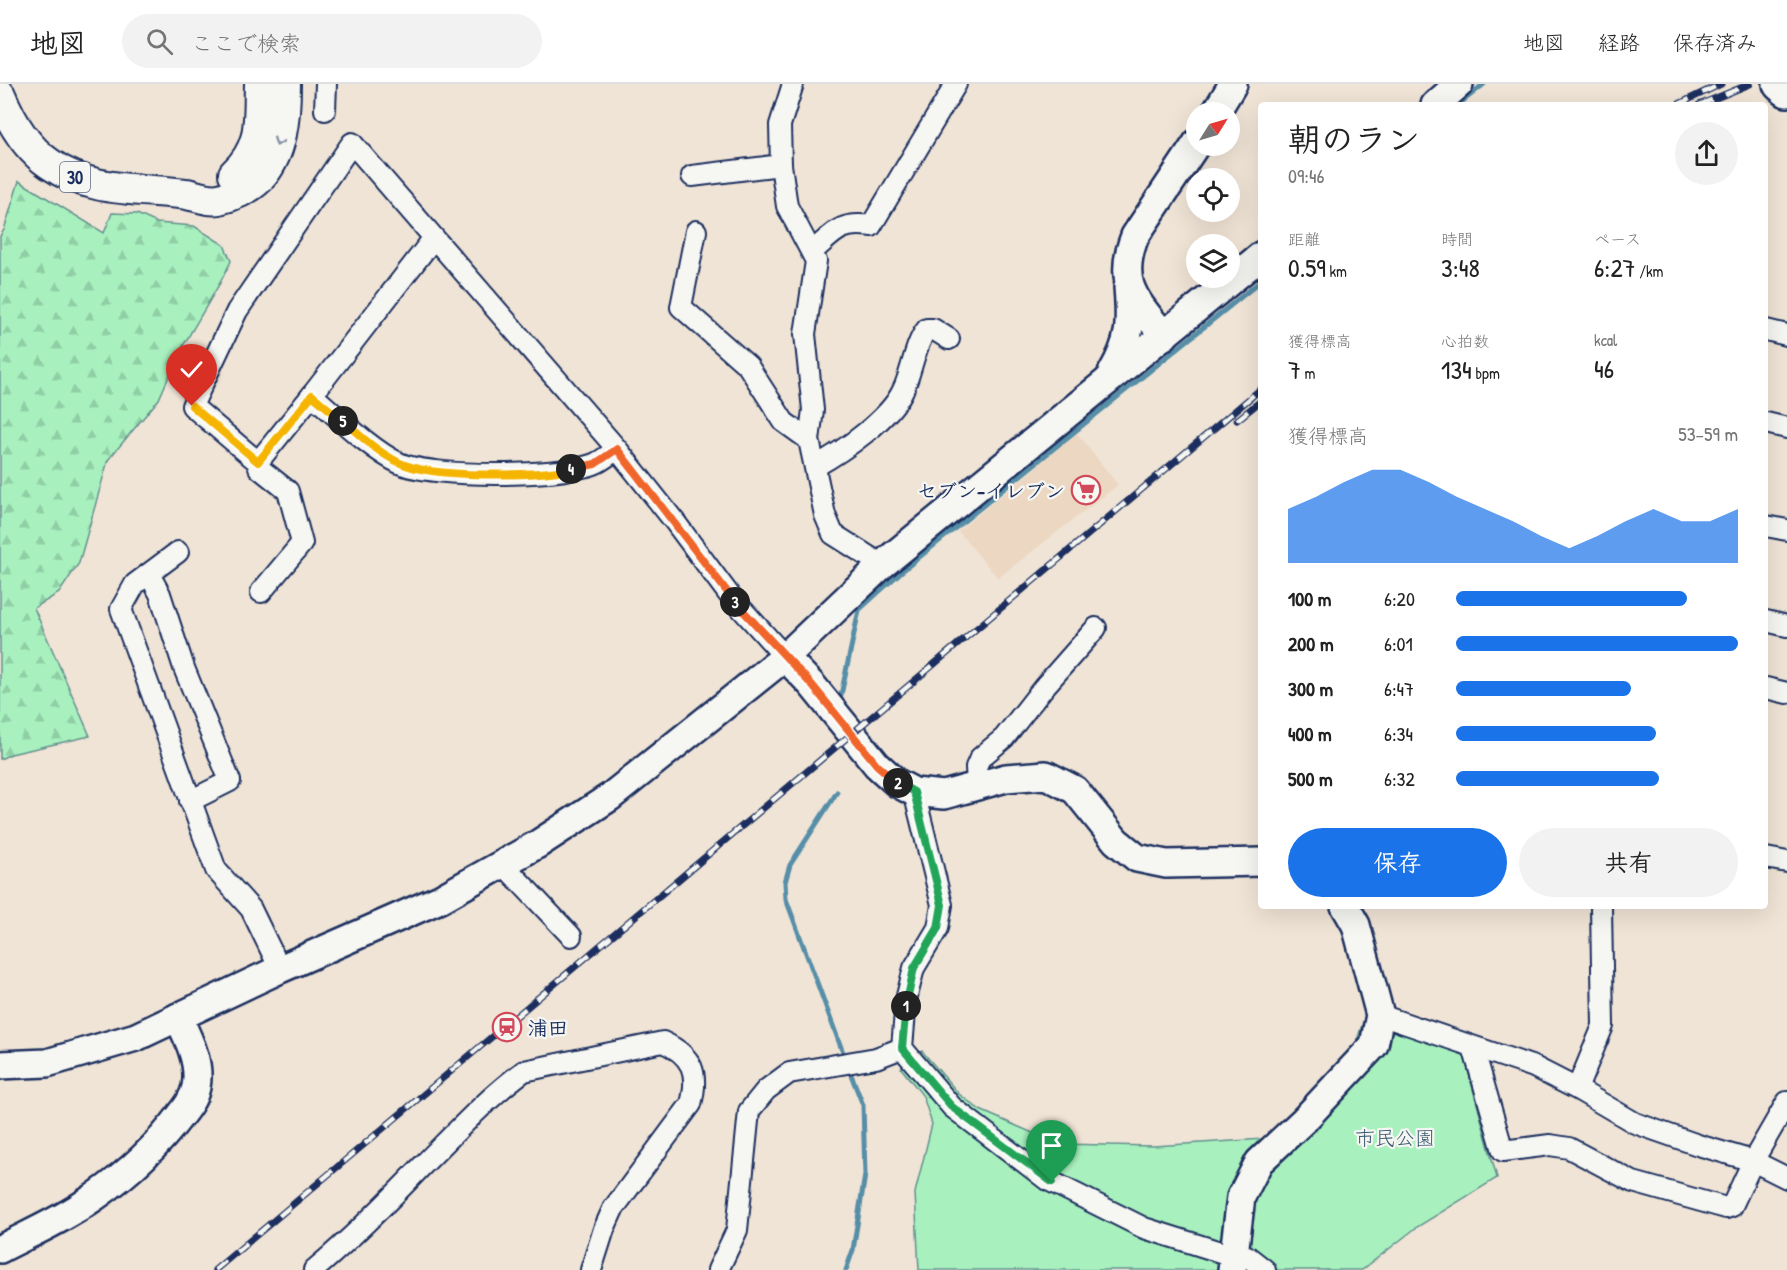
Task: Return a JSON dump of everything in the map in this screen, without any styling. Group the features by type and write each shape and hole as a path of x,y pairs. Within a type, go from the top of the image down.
{"highway":[{"path":"1780,84 1787,90"}],"main road":[{"name":"30","path":"188,194 232,176 246,163 256,146 260,116 260,84"},
{"name":"30","path":"0,95 8,116 25,141 50,164 79,180 112,188 188,194 216,200 240,192 259,179 272,160 282,132 285,84"}],"street":[{"path":"326,84 326,110"},
{"path":"793,84 780,125 781,165 786,206 816,261 805,334 813,410 809,440 825,515 833,534 882,564"},
{"path":"812,252 843,226 858,224 871,226 956,84"},
{"path":"1222,102 1233,84"},
{"path":"1438,102 1459,84"},
{"path":"261,592 302,543 288,491 259,468 258,462 192,406 237,311 352,143 617,449 730,596 812,685 877,765 897,783 914,792 944,795 1006,778 1046,775 1075,790 1116,840 1137,858 1166,864 1258,862"},
{"path":"1108,380 1127,344 1131,318 1128,282 1129,253 1135,236 1188,156"},
{"path":"692,176 781,165"},
{"path":"696,231 681,307 748,366 784,423 809,440"},
{"path":"258,462 433,239"},
{"path":"0,1073 47,1063 136,1037 279,969 440,899 538,844 610,797 785,657 882,564 1258,258"},
{"path":"1128,282 1147,300 1160,305 1192,305 1209,300"},
{"path":"1128,282 1134,298 1164,336"},
{"path":"816,466 838,454 863,435 902,393 912,371 922,335 927,329 933,329 949,339"},
{"path":"1768,330 1787,335"},
{"path":"312,395 382,453 399,463 420,469 460,473 558,471 595,464 617,449"},
{"path":"1768,423 1787,428"},
{"path":"1768,526 1787,530"},
{"path":"177,552 135,584 121,609 216,870 251,909 279,969"},
{"path":"149,574 160,594 184,668 230,781 190,801"},
{"path":"1768,621 1787,626"},
{"path":"977,786 976,767 980,758 1004,738 1044,687 1096,628"},
{"path":"1768,688 1787,693"},
{"path":"914,792 942,905 938,928 914,968 906,1000 902,1048 952,1107 1046,1179 1144,1228 1232,1263 1247,1256 1265,1270"},
{"path":"1768,858 1787,862"},
{"path":"503,864 571,936"},
{"path":"1232,1263 1240,1197 1259,1162 1304,1120 1374,1045 1380,1015 1356,925 1347,909"},
{"path":"1577,1089 1603,1026 1601,909"},
{"path":"1380,1015 1534,1067 1635,1123 1753,1161 1787,1178"},
{"path":"0,1250 80,1207 110,1186 140,1161 191,1102 197,1086 196,1066 194,1053 178,1017"},
{"path":"314,1270 360,1230 506,1084 524,1071 663,1042 686,1056 693,1070 695,1087 690,1104 613,1209 591,1270"},
{"path":"1473,1047 1503,1150 1550,1145 1569,1148 1633,1182 1726,1208 1732,1206 1753,1161 1787,1102"},
{"path":"718,1270 737,1230 749,1111 766,1090 789,1073 876,1058 902,1048"},
{"path":"0,1065 47,1063"}],"shaded area":[{"path":"1077,433 1118,485 998,578 958,531"}],"green space":[{"path":"19,181 104,233 112,213 137,214 157,223 194,226 224,245 231,261 180,351 159,399 108,460 79,563 59,593 34,608 90,736 11,754 0,759 0,236 4,230"},
{"name":"市民公園","path":"1364,1019 1463,1052 1497,1178 1417,1227 1362,1270 919,1270 915,1193 932,1124 923,1096 901,1068 922,1051 959,1094 980,1110 1058,1144 1154,1146 1264,1139 1345,1063 1356,1043"}],"waterway":[{"path":"1462,102 1484,84"},
{"path":"841,695 859,610 902,571 1258,283"},
{"path":"837,792 790,865 785,882 786,899 845,1058"},
{"path":"846,1270 853,1250 865,1175 863,1105 848,1067"}],"railway":[{"path":"1683,102 1721,84"},
{"path":"1706,102 1750,84"},
{"path":"215,1270 1258,391"},
{"path":"1237,420 1258,403"}],"place":[{"name":"セブン-イレブン","path":"1086,490"},
{"name":"浦田","path":"507,1027"}],"route":[{"path":"192,406 258,462 312,395 382,453 399,463 420,469 460,473 558,471 595,464 617,449 730,596 812,685 877,765 897,783 914,792 942,905 938,928 914,968 906,1000 902,1048 952,1107 1052,1182"}]}
